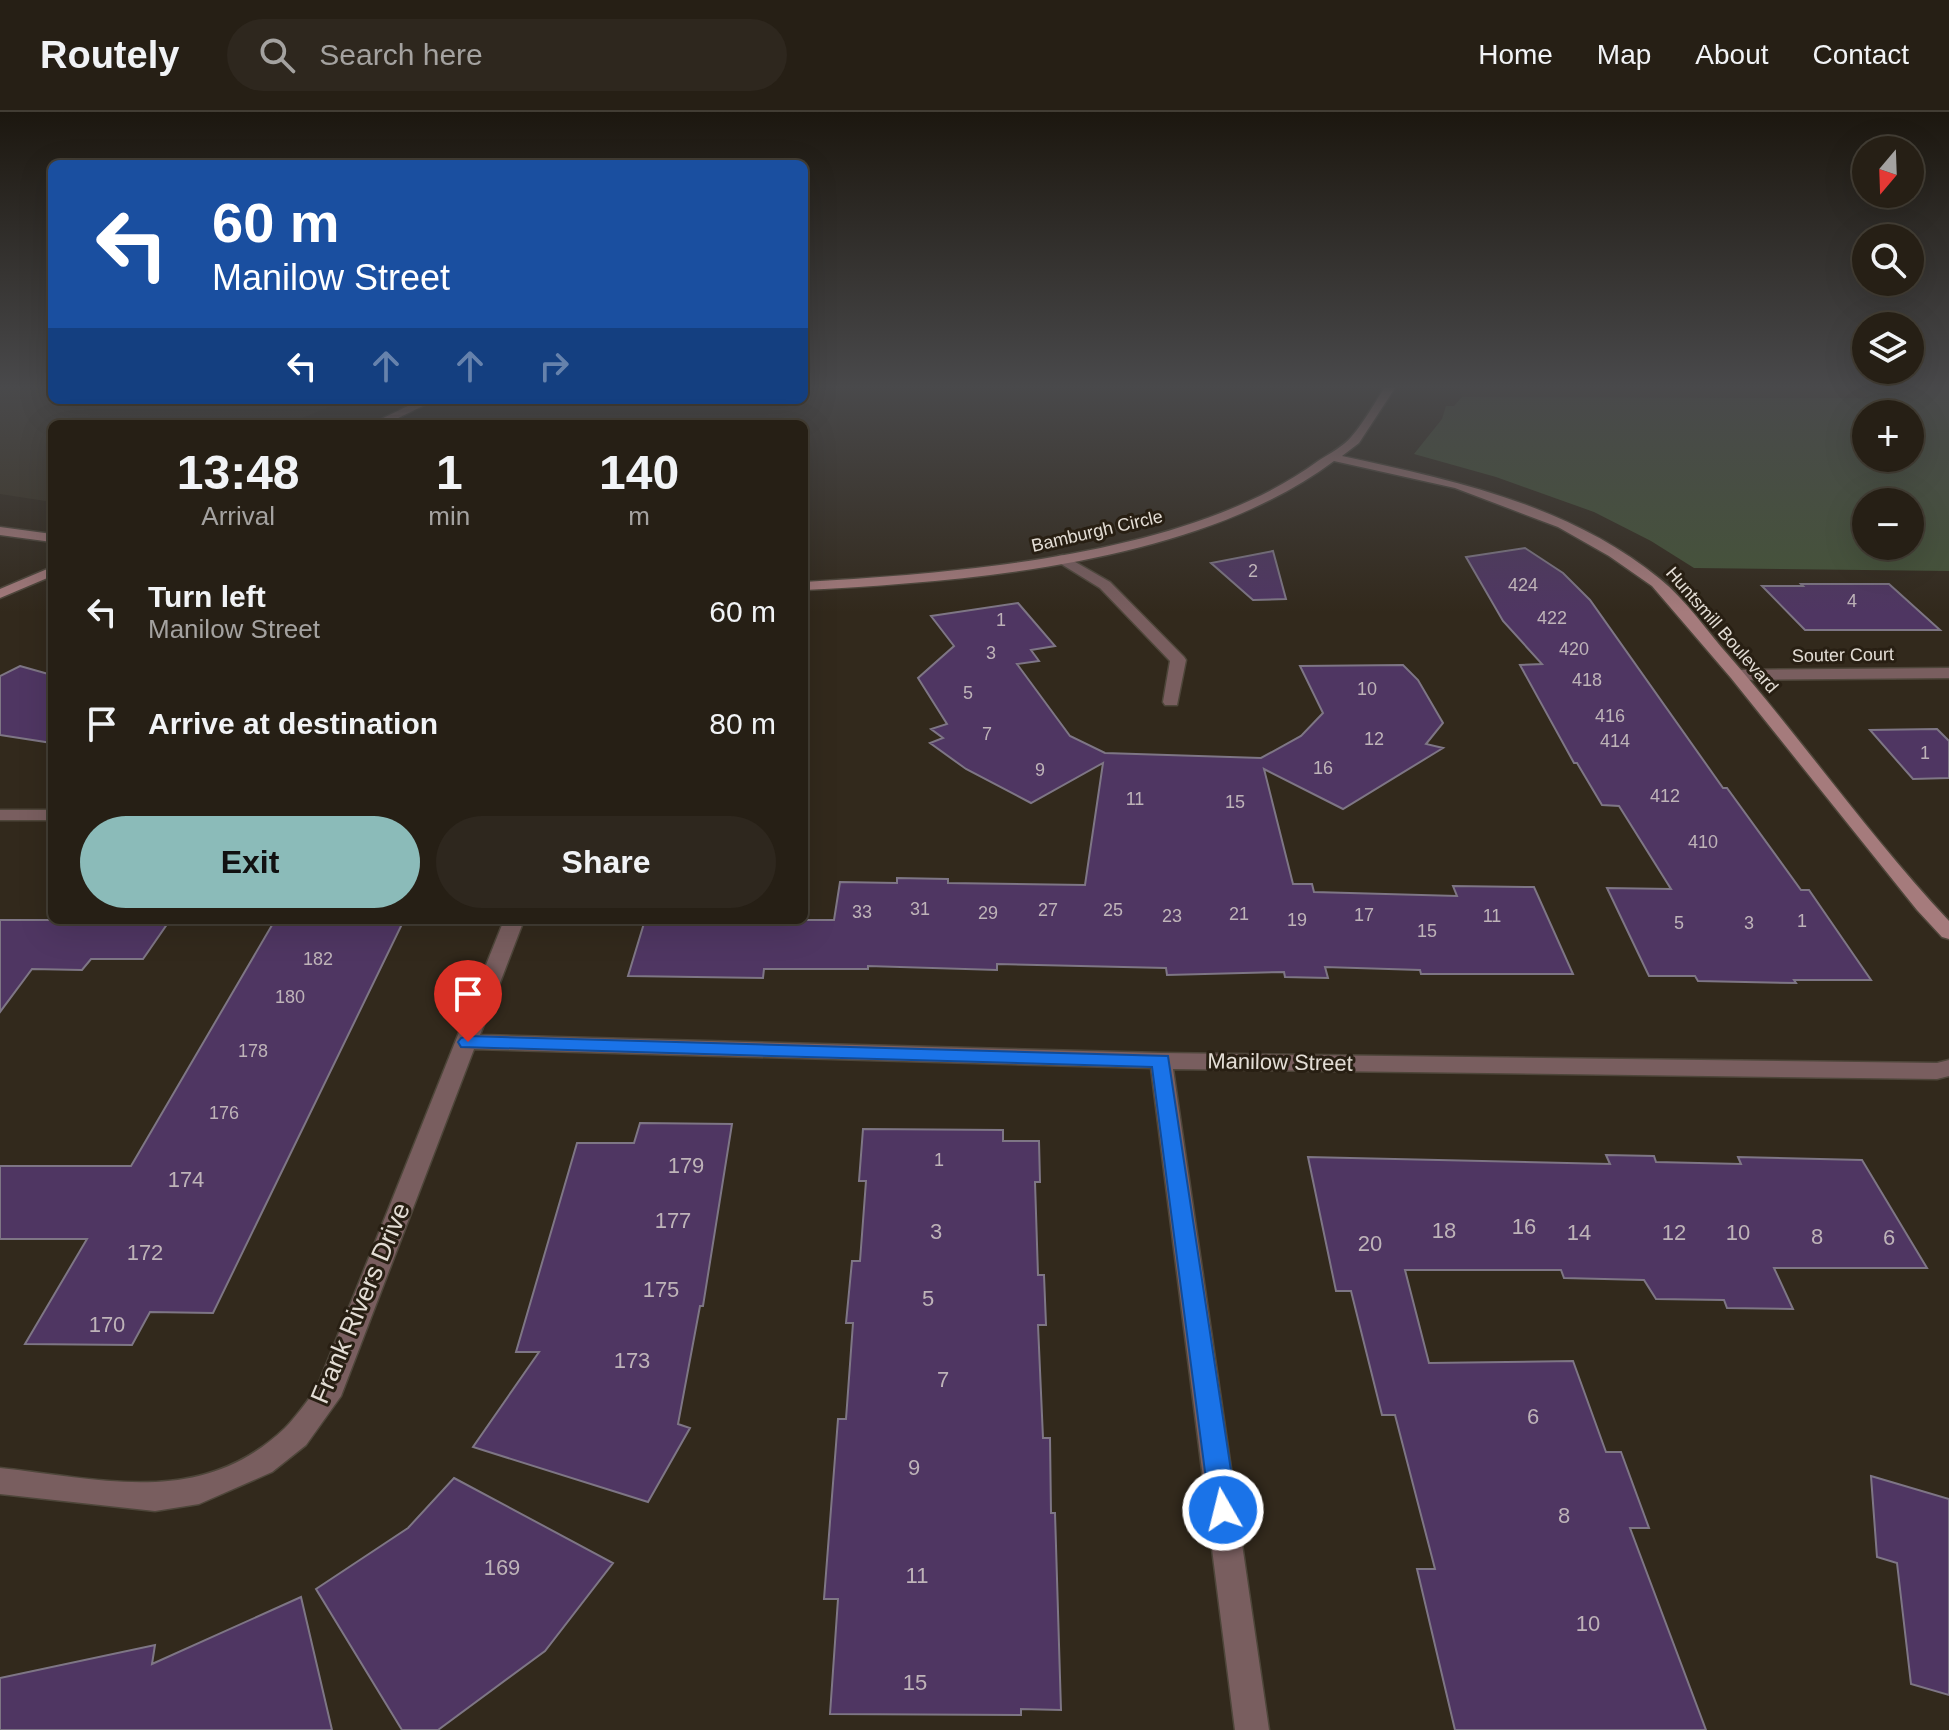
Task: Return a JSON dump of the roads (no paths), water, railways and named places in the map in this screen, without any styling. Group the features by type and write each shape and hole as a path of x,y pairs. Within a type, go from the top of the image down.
{"street":[{"name":"Bamburgh Circle","path":"808,586 890,583 971,574 1123,546 1234,513 1299,483 1332,461"},
{"name":"Huntsmill Boulevard","path":"1347,461 1459,485 1576,531 1657,583 1737,675 1949,933"},
{"path":"0,531 48,537"},
{"path":"1063,559 1105,585 1178,660 1171,702"},
{"path":"0,594 48,573"},
{"name":"Souter Court","path":"1737,675 1949,673"},
{"path":"0,815 48,815"},
{"name":"Frank Rivers Drive","path":"0,1481 155,1498 199,1491 262,1463 296,1436 327,1396 512,924"},
{"name":"Manilow Street","path":"468,1042 1161,1061 1937,1071 1949,1068"},
{"path":"1161,1061 1252,1730"}]}
